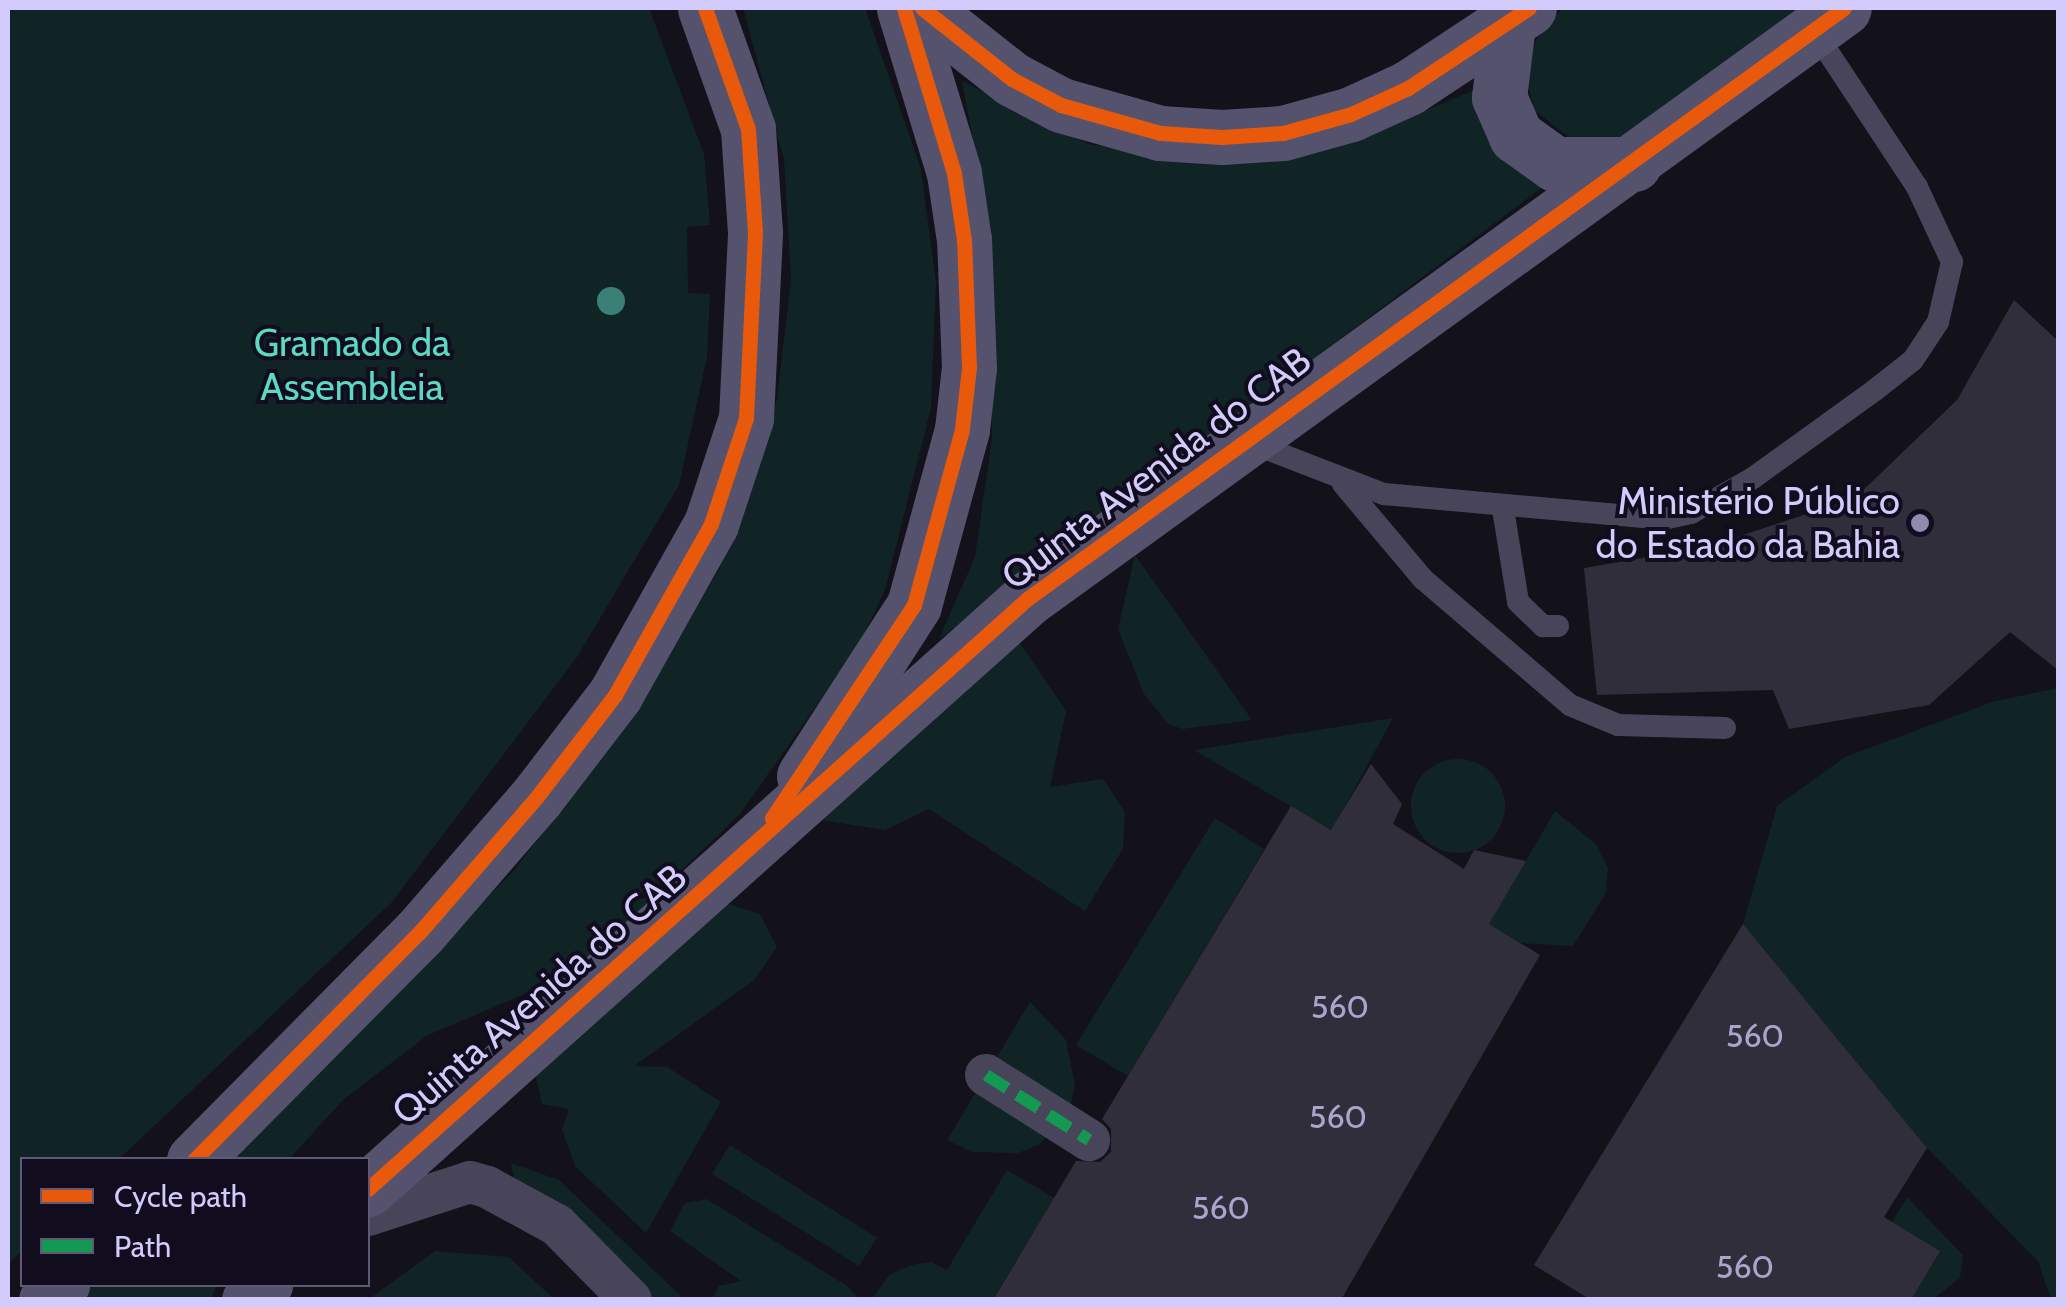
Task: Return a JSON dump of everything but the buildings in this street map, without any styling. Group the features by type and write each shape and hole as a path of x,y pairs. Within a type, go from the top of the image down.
{"main road":[{"path":"197,1157 419,934 536,798 614,694 710,524 746,418 756,232 748,129 705,8"},
{"path":"739,862 914,605 953,478 969,368 964,240 954,173 904,8"},
{"path":"922,8 1012,80 1061,105 1160,133 1222,138 1282,133 1352,114 1518,16"},
{"path":"1518,16 1498,97 1516,136 1554,164 1634,164"},
{"name":"Quinta Avenida do CAB","path":"370,1186 739,862 1027,600 1241,438 1634,164 1829,19"}],"street":[{"path":"986,1076 1089,1140"},
{"path":"370,1214 470,1182 557,1225 632,1300"}],"lane":[{"path":"1241,438 1343,484 1503,508 1633,520 1691,513 1876,390 1914,360 1938,322 1952,262 1940,226 1829,19"},
{"path":"1343,484 1422,579 1570,705 1618,725 1725,728"},
{"path":"1503,508 1518,602 1543,626 1558,626"}],"green space":[{"name":"Gramado da Assembleia","path":"8,8 649,8 704,154 710,225 687,227 688,293 710,294 707,357 679,485 577,657 392,902 121,1157 20,1157 20,1253 8,1264"},
{"path":"743,8 865,8 921,169 936,283 931,408 885,590 858,647 739,815 574,973 428,1035 344,1099 291,1157 223,1157 510,875 620,734 719,570 777,399 791,280 784,160"},
{"path":"1562,8 1799,8 1622,138 1573,140 1535,111 1525,75 1536,39"},
{"path":"962,81 1088,144 1223,164 1350,143 1474,90 1547,184 939,639 975,557 992,438 985,207"},
{"path":"1135,555 1252,720 1183,729 1168,724 1144,694 1118,629"},
{"path":"1005,621 1066,711 1050,787 1103,779 1125,812 1123,849 1085,911 929,809 885,830 809,818"},
{"path":"2058,688 2058,1299 2051,1299 2038,1261 1927,1148 1743,924 1777,806 1845,757 1992,702"},
{"path":"1393,718 1342,812 1350,841 1194,750"},
{"path":"1458,759 1476,763 1491,773 1501,788 1505,806 1501,824 1491,839 1476,849 1458,853 1440,849 1425,839 1415,824 1411,806 1415,788 1425,773 1440,763"},
{"path":"1555,811 1597,845 1608,868 1606,893 1573,946 1521,943 1475,916 1499,907"},
{"path":"1215,818 1264,849 1128,1076 1076,1045"},
{"path":"701,895 760,914 777,947 754,980 634,1066 667,1067 721,1102 646,1233 575,1166 562,1129 569,1109 542,1104 534,1068"},
{"path":"1030,1002 1066,1040 1075,1086 1070,1108 1040,1144 1018,1153 972,1152 947,1140"},
{"path":"730,1145 877,1238 859,1266 712,1174"},
{"path":"511,1163 559,1180 684,1299 631,1299 518,1200"},
{"path":"1007,1170 1054,1198 993,1299 871,1300 889,1275 911,1265 932,1262 947,1270"},
{"path":"1907,1197 1963,1255 1960,1278 1933,1299 1911,1299 1940,1251 1892,1222"},
{"path":"707,1199 847,1286 859,1299 712,1299 719,1286 741,1281 670,1231 685,1203"},
{"path":"435,1251 509,1257 554,1299 369,1299"},
{"path":"88,1287 216,1287 211,1299 74,1300"}],"marked path":[{"path":"986,1075 1089,1140"}],"cycle path":[{"path":"197,1157 419,933 536,798 615,695 711,524 746,418 755,232 748,129 705,8"},
{"path":"772,818 914,605 962,429 969,368 964,240 954,173 904,8"},
{"path":"922,8 1012,79 1061,105 1160,133 1222,137 1283,133 1351,114 1408,88 1529,8"},
{"path":"370,1187 1027,599 1844,8"}],"place":[{"name":"Ministério Público do Estado da Bahia","path":"1920,523"}]}
